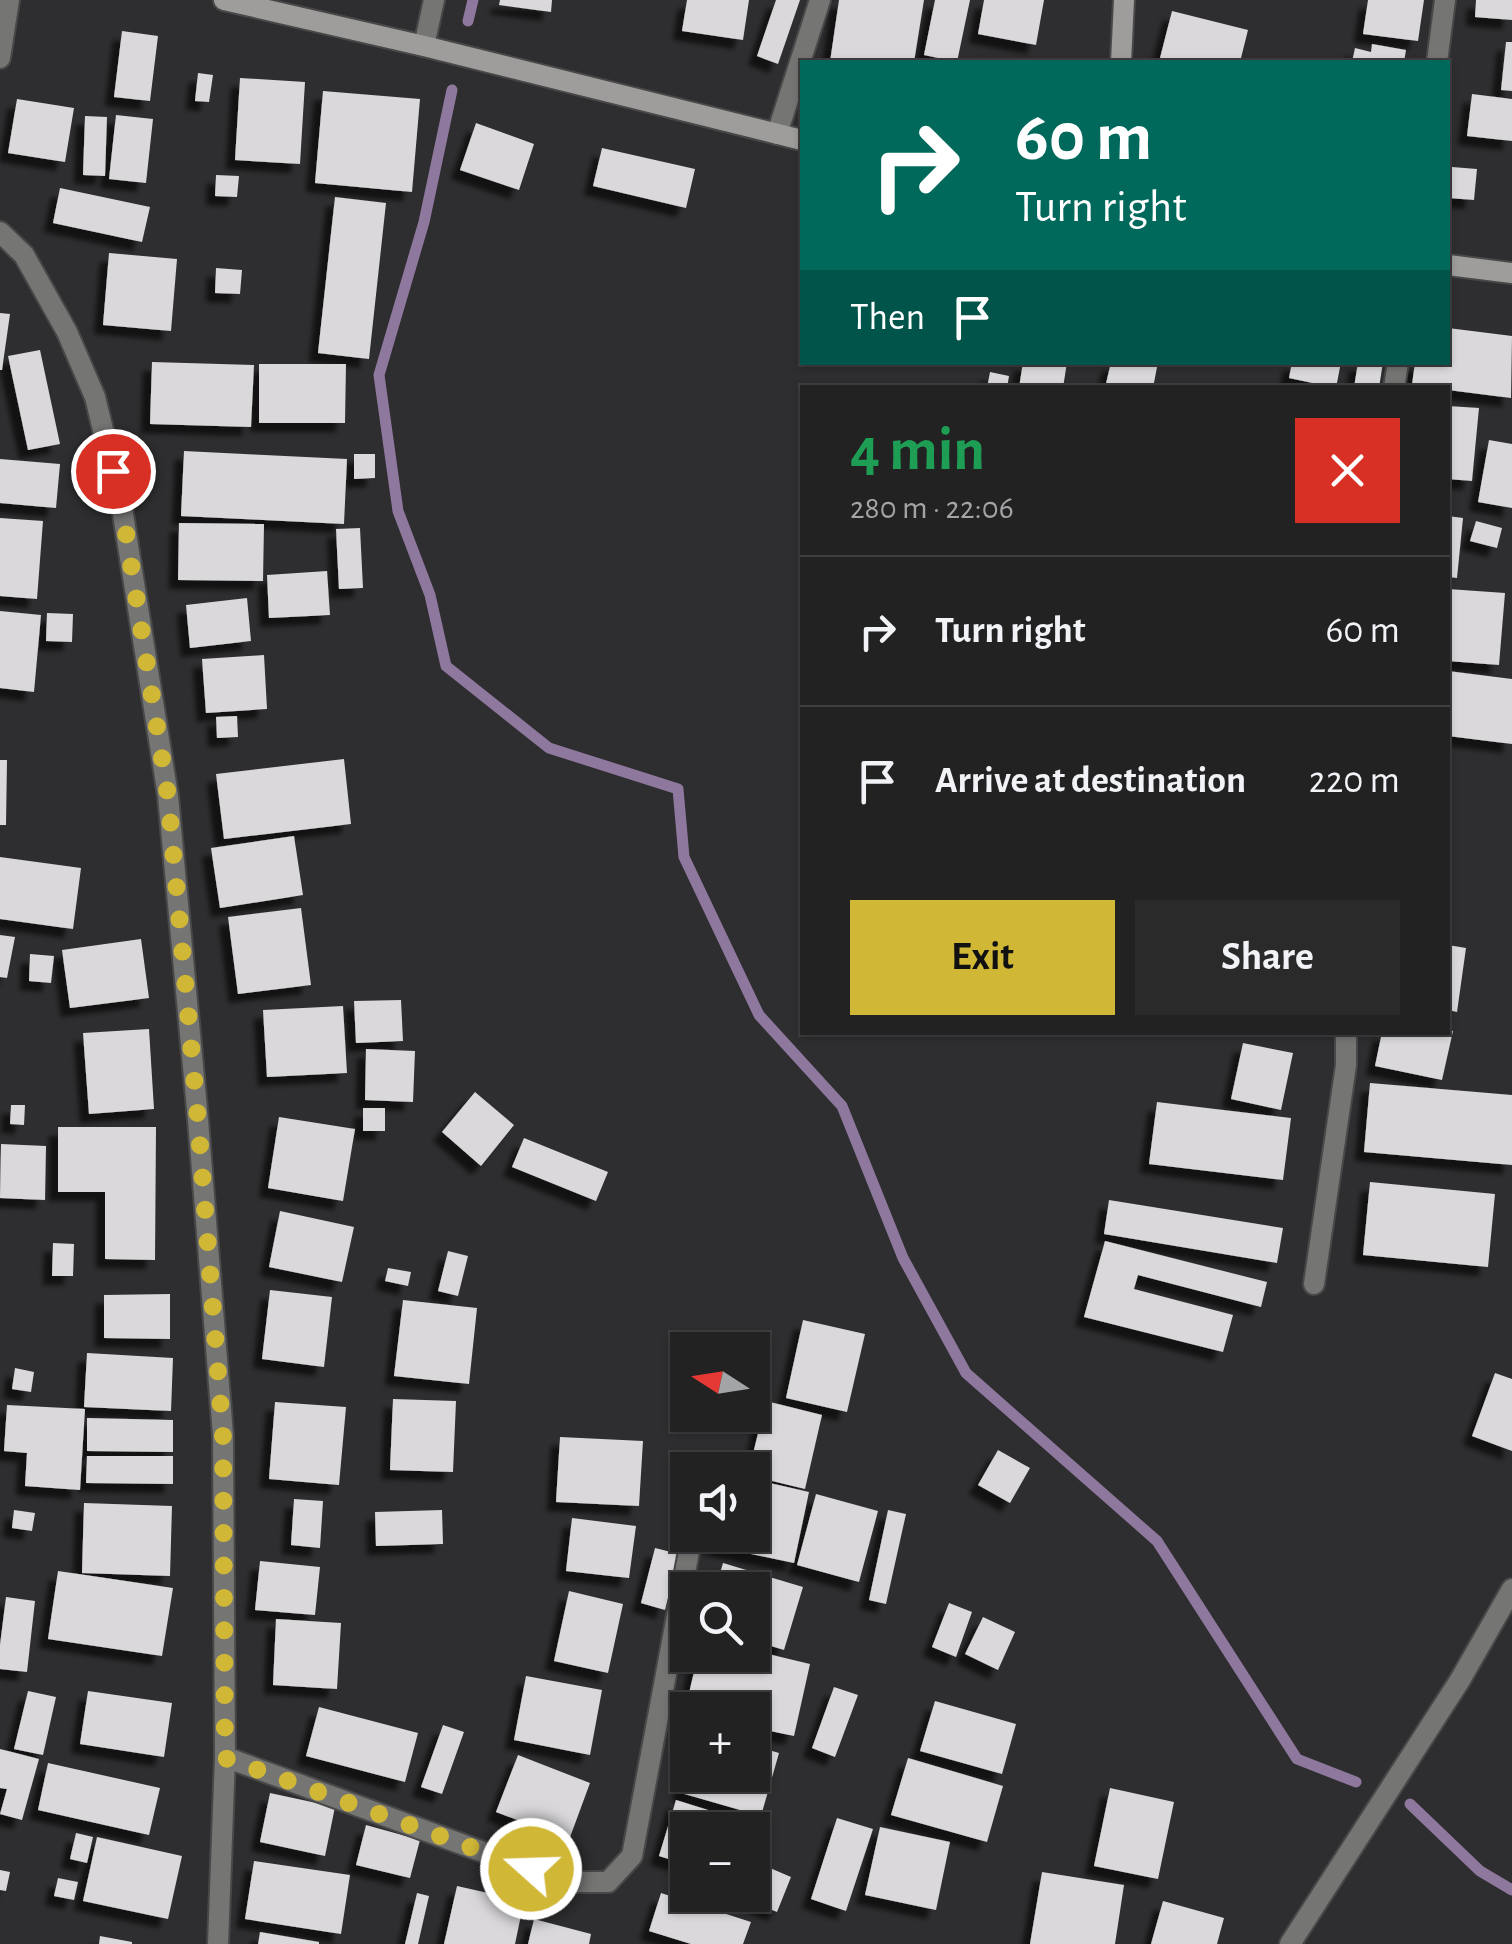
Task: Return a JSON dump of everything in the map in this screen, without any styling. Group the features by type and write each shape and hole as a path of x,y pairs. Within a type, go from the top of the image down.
{"main road":[{"path":"224,0 800,140"},
{"path":"1121,60 1124,0"},
{"path":"1450,265 1512,272"}],"street":[{"path":"0,58 10,0"},
{"path":"424,46 434,0"},
{"path":"801,60 820,0"},
{"path":"1438,60 1445,0"},
{"path":"777,134 800,62"},
{"path":"0,232 24,255 67,332 96,397 122,508 168,796 223,1436 225,1758 218,1944"},
{"path":"1314,1284 1346,1065 1346,1035"},
{"path":"225,1758 565,1882 608,1882 632,1856 689,1552"},
{"path":"1290,1944 1460,1680 1512,1589"}],"building":[{"path":"500,0 552,0 551,12 499,5"},
{"path":"687,0 749,0 743,40 682,31"},
{"path":"776,0 800,0 778,64 757,56"},
{"path":"839,0 924,0 914,60 830,60"},
{"path":"935,0 970,0 957,60 924,55"},
{"path":"984,0 1044,0 1036,45 978,34"},
{"path":"1368,0 1424,0 1418,41 1363,34"},
{"path":"1476,0 1512,0 1512,20 1475,17"},
{"path":"1172,11 1248,30 1240,60 1160,60"},
{"path":"122,31 158,36 150,101 114,97"},
{"path":"1506,42 1512,42 1512,91 1501,90"},
{"path":"1372,44 1406,50 1404,60 1352,60 1355,48 1371,52"},
{"path":"198,73 213,75 209,102 195,101"},
{"path":"240,78 305,82 300,164 235,160"},
{"path":"323,91 420,99 412,192 315,183"},
{"path":"1472,94 1512,99 1512,141 1467,136"},
{"path":"17,99 74,108 65,162 8,153"},
{"path":"116,115 153,119 146,183 109,179"},
{"path":"85,116 107,117 105,176 83,175"},
{"path":"476,123 534,144 519,190 460,170"},
{"path":"602,148 695,169 686,208 593,186"},
{"path":"1452,167 1477,169 1474,200 1450,198"},
{"path":"216,175 239,176 237,197 215,196"},
{"path":"60,188 150,207 142,242 53,223"},
{"path":"335,197 386,203 369,359 318,353"},
{"path":"109,253 177,259 171,331 103,325"},
{"path":"216,268 242,270 240,294 215,293"},
{"path":"0,313 10,314 2,370 0,370"},
{"path":"1450,328 1512,336 1511,398 1450,390 1450,385 1412,385 1415,365 1450,365"},
{"path":"40,350 60,444 28,450 8,356"},
{"path":"152,362 254,365 251,427 150,424"},
{"path":"259,364 346,364 345,423 259,423"},
{"path":"1023,365 1067,365 1063,385 1019,385"},
{"path":"1110,365 1157,365 1154,385 1106,385"},
{"path":"1291,365 1340,365 1337,385 1289,378"},
{"path":"1358,365 1383,365 1379,385 1354,385"},
{"path":"990,372 1009,376 1008,385 988,385"},
{"path":"1450,406 1479,408 1472,481 1450,479"},
{"path":"1489,440 1512,444 1512,508 1478,502"},
{"path":"184,451 347,459 344,524 181,516"},
{"path":"354,454 375,454 375,478 354,479"},
{"path":"0,459 60,464 56,508 0,503"},
{"path":"1450,516 1463,518 1457,578 1450,577"},
{"path":"0,518 43,521 37,599 0,596"},
{"path":"1476,521 1502,528 1497,548 1470,541"},
{"path":"179,523 264,524 263,581 178,580"},
{"path":"360,528 363,588 339,589 336,529"},
{"path":"327,571 330,615 269,618 267,575"},
{"path":"1450,589 1505,593 1499,665 1450,661"},
{"path":"247,598 251,641 190,648 186,605"},
{"path":"0,611 41,615 34,692 0,688"},
{"path":"47,613 73,614 72,642 46,641"},
{"path":"264,655 267,709 206,713 202,659"},
{"path":"1450,671 1512,679 1512,744 1450,736"},
{"path":"237,716 238,737 217,738 216,717"},
{"path":"344,759 351,824 224,839 216,774"},
{"path":"0,760 7,760 6,825 0,825"},
{"path":"294,836 303,895 220,908 211,848"},
{"path":"0,857 81,868 73,929 0,919"},
{"path":"301,908 311,985 238,994 228,917"},
{"path":"0,935 15,937 7,978 0,977"},
{"path":"141,939 149,998 70,1008 62,950"},
{"path":"1450,945 1466,948 1457,1012 1450,1010"},
{"path":"30,954 54,956 51,983 29,981"},
{"path":"401,1000 403,1041 356,1043 354,1001"},
{"path":"343,1006 347,1073 267,1077 263,1010"},
{"path":"149,1029 154,1109 89,1114 83,1033"},
{"path":"1453,1031 1442,1080 1375,1066 1381,1035 1450,1035"},
{"path":"1243,1043 1293,1053 1281,1110 1231,1099"},
{"path":"366,1049 415,1051 413,1102 365,1100"},
{"path":"1370,1083 1512,1095 1512,1165 1364,1152"},
{"path":"475,1092 514,1125 481,1166 442,1132"},
{"path":"1157,1102 1291,1118 1283,1180 1149,1164"},
{"path":"11,1105 25,1105 24,1125 10,1124"},
{"path":"363,1108 385,1108 385,1131 363,1131"},
{"path":"279,1117 355,1129 343,1201 268,1188"},
{"path":"58,1127 156,1127 155,1260 105,1259 105,1192 58,1192"},
{"path":"524,1138 608,1172 596,1201 512,1167"},
{"path":"1,1144 46,1146 45,1200 0,1198"},
{"path":"1370,1182 1495,1194 1488,1267 1363,1255"},
{"path":"1109,1200 1283,1228 1277,1263 1104,1234"},
{"path":"280,1211 354,1227 342,1282 269,1267"},
{"path":"1105,1241 1267,1282 1261,1307 1138,1275 1134,1289 1233,1315 1223,1352 1084,1317"},
{"path":"53,1243 74,1244 73,1276 52,1276"},
{"path":"448,1251 468,1256 458,1296 438,1291"},
{"path":"388,1268 411,1272 408,1286 385,1281"},
{"path":"270,1290 332,1297 324,1367 262,1359"},
{"path":"170,1294 170,1339 104,1338 104,1295"},
{"path":"403,1300 477,1308 469,1384 394,1376"},
{"path":"803,1320 865,1334 847,1412 786,1398"},
{"path":"87,1353 173,1358 171,1411 84,1407"},
{"path":"15,1368 34,1372 31,1392 12,1389"},
{"path":"1495,1373 1512,1379 1512,1451 1472,1436"},
{"path":"393,1399 456,1401 453,1472 390,1470"},
{"path":"275,1402 346,1407 339,1485 269,1479"},
{"path":"770,1402 822,1415 805,1489 770,1480 770,1452 753,1452 758,1432 770,1432"},
{"path":"7,1405 85,1409 80,1490 25,1486 27,1453 4,1451"},
{"path":"87,1418 173,1420 173,1452 87,1451"},
{"path":"560,1437 643,1441 639,1506 556,1502"},
{"path":"998,1450 1030,1468 1010,1503 978,1485"},
{"path":"87,1456 173,1456 173,1484 86,1483"},
{"path":"770,1483 809,1492 794,1563 742,1552 770,1552"},
{"path":"816,1494 878,1511 859,1582 797,1565"},
{"path":"294,1499 323,1501 320,1548 291,1545"},
{"path":"84,1503 172,1506 170,1576 82,1573"},
{"path":"14,1510 35,1513 32,1531 12,1528"},
{"path":"442,1510 443,1544 376,1546 375,1512"},
{"path":"888,1510 906,1514 886,1604 869,1600"},
{"path":"572,1518 636,1526 629,1578 566,1571"},
{"path":"655,1548 679,1554 674,1572 670,1572 665,1610 641,1603"},
{"path":"260,1561 320,1567 315,1615 255,1610"},
{"path":"723,1563 753,1572 720,1572"},
{"path":"58,1571 173,1588 162,1656 48,1639"},
{"path":"770,1577 803,1587 784,1650 770,1646"},
{"path":"569,1591 623,1604 608,1673 554,1661"},
{"path":"6,1597 35,1601 27,1672 0,1669"},
{"path":"949,1603 972,1612 956,1657 932,1647"},
{"path":"983,1617 1015,1632 998,1670 965,1654"},
{"path":"276,1619 341,1623 337,1689 273,1685"},
{"path":"770,1654 810,1664 794,1736 770,1731 770,1692 689,1692 694,1672 770,1672"},
{"path":"526,1676 602,1690 590,1755 514,1740"},
{"path":"834,1687 858,1695 835,1757 812,1748"},
{"path":"28,1691 56,1697 43,1755 14,1749"},
{"path":"88,1691 172,1703 164,1757 80,1744"},
{"path":"935,1701 1016,1724 1002,1774 920,1751"},
{"path":"319,1707 418,1733 405,1782 306,1756"},
{"path":"443,1725 464,1732 442,1794 421,1787"},
{"path":"0,1749 39,1759 22,1820 0,1814 7,1789 0,1788"},
{"path":"770,1750 779,1753 770,1784"},
{"path":"518,1755 590,1783 569,1840 496,1812"},
{"path":"908,1758 1003,1786 987,1842 891,1815"},
{"path":"48,1763 160,1788 149,1835 38,1810"},
{"path":"1110,1788 1174,1802 1158,1879 1094,1866"},
{"path":"768,1792 762,1812 747,1812 681,1793"},
{"path":"270,1793 335,1807 325,1856 260,1842"},
{"path":"676,1800 714,1812 672,1812"},
{"path":"837,1818 873,1829 846,1911 811,1899"},
{"path":"670,1820 670,1859 659,1856"},
{"path":"366,1825 420,1840 410,1878 356,1865"},
{"path":"880,1827 950,1842 936,1910 865,1895"},
{"path":"76,1833 93,1837 87,1863 70,1859"},
{"path":"97,1837 182,1856 168,1919 83,1901"},
{"path":"254,1861 350,1875 341,1934 245,1919"},
{"path":"770,1868 791,1877 777,1912 770,1909"},
{"path":"0,1870 10,1872 6,1891 0,1890"},
{"path":"1042,1872 1124,1885 1115,1944 1030,1944"},
{"path":"58,1878 78,1882 74,1900 54,1896"},
{"path":"457,1886 524,1901 515,1944 444,1944"},
{"path":"417,1893 429,1896 418,1944 405,1944"},
{"path":"661,1893 670,1896 670,1912 720,1912 751,1922 743,1944 691,1944 649,1931"},
{"path":"1163,1901 1224,1918 1217,1944 1151,1944"},
{"path":"534,1919 591,1934 589,1944 528,1944"},
{"path":"260,1932 319,1942 319,1944 258,1944"},
{"path":"100,1936 132,1942 132,1944 99,1944"}],"waterway":[{"path":"468,21 473,0"},
{"path":"452,90 424,222 379,375 398,511 430,595 446,666 549,748 678,789 684,857 759,1015 842,1106 903,1258 966,1373 1157,1541 1297,1759 1356,1782"},
{"path":"1410,1804 1480,1871 1512,1890"}],"route":[{"path":"113,471 168,796 198,1120 223,1436 225,1758 531,1869"}]}
